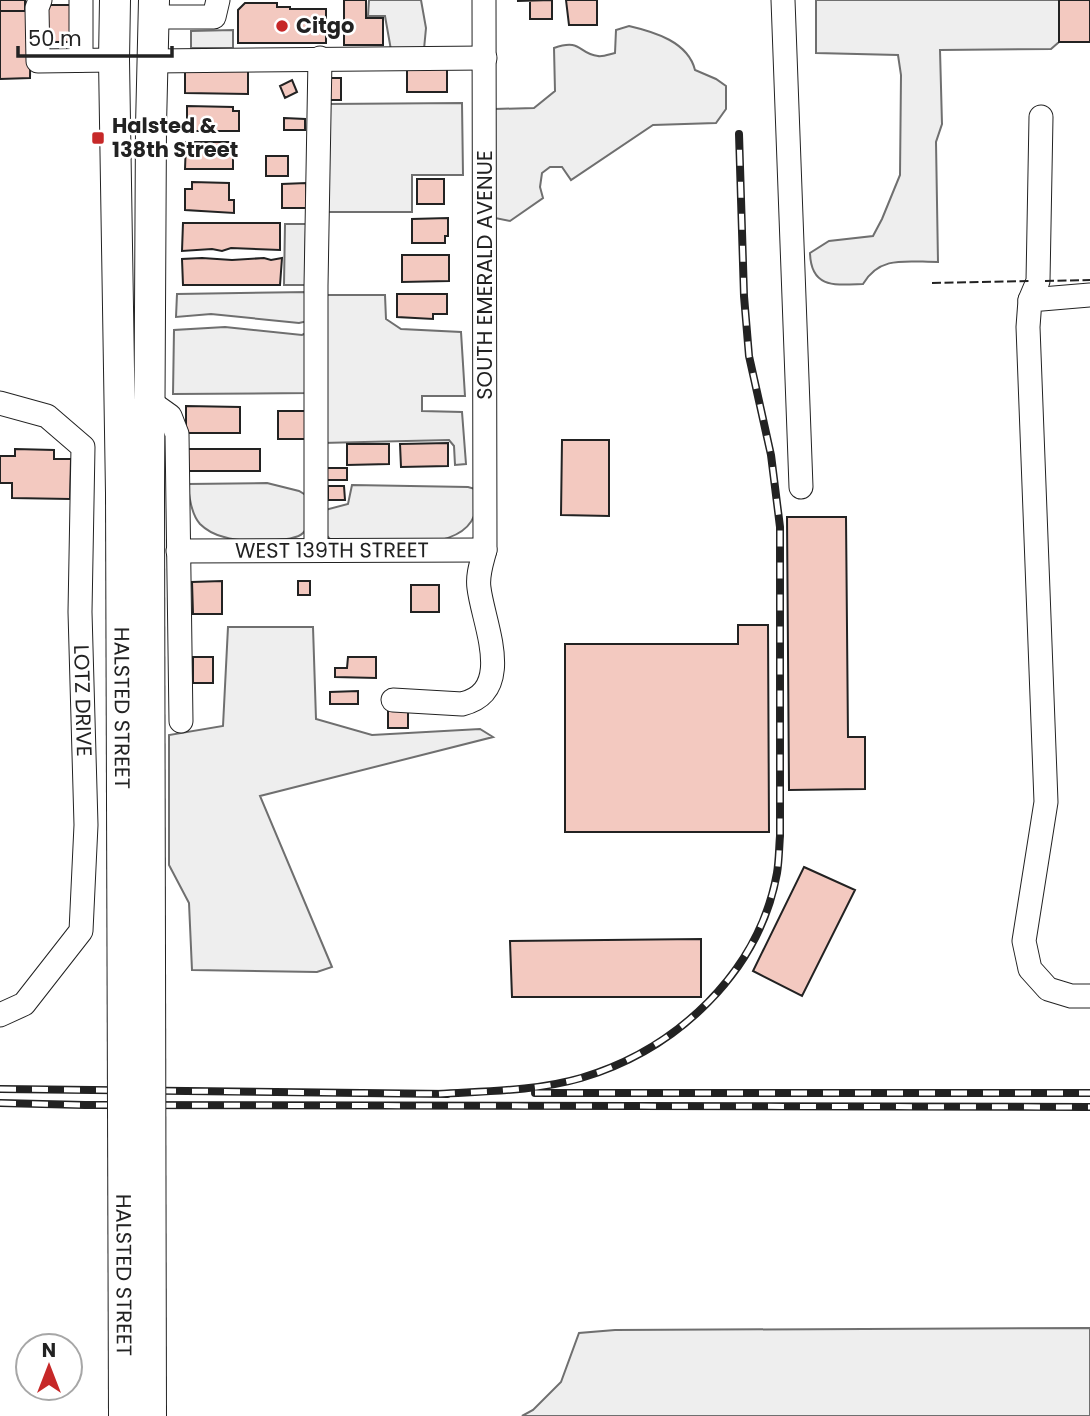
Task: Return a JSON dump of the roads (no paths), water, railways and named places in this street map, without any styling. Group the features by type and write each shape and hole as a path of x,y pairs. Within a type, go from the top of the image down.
{"main road":[{"name":"HALSTED STREET","path":"115,0 114,60 135,493 151,1416"},
{"name":"HALSTED STREET","path":"124,1416 135,493 149,401 154,8"}],"street":[{"path":"40,0 37,8 38,61 114,60"},
{"path":"80,0 81,60"},
{"path":"154,8 214,17 218,0"},
{"name":"SOUTH EMERALD AVENUE","path":"393,700 463,705 483,694 493,669 478,587 485,550 484,0"},
{"path":"783,0 801,487"},
{"path":"316,550 316,286 320,58"},
{"path":"153,61 485,58"},
{"path":"1041,117 1038,281 1030,300 1028,327 1046,802 1024,942 1030,969 1048,989 1071,996 1090,996"},
{"path":"1030,300 1090,295"},
{"path":"149,401 170,416 177,434 181,721"},
{"name":"LOTZ DRIVE","path":"0,402 47,416 83,447 80,612 86,825 81,931 24,1004 0,1015"},
{"name":"WEST 139TH STREET","path":"178,551 485,550"}],"railway":[{"path":"439,1094 546,1086 581,1078 616,1065 649,1048 680,1027 708,1002 732,974 752,943 767,909 777,873 780,836 780,527 771,455 749,356 744,296 739,134"},
{"path":"0,1089 448,1094"},
{"path":"535,1093 1090,1093"},
{"path":"0,1103 1090,1107"}],"place":[{"name":"Citgo","path":"282,26"},
{"name":"Halsted & 138th Street","path":"98,138"}]}
